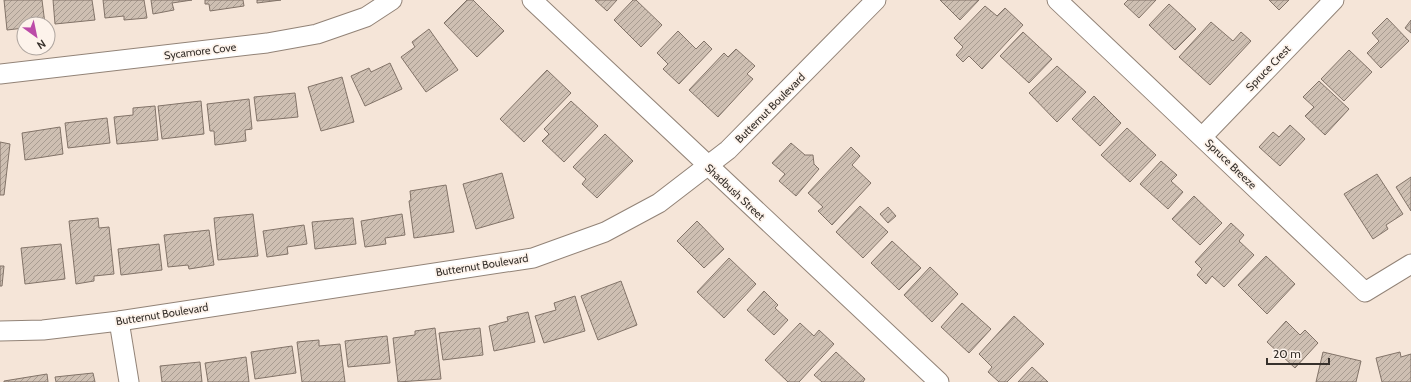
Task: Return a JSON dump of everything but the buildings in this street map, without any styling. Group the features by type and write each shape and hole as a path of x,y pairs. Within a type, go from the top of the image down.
{"street":[{"name":"Sycamore Cove","path":"0,74 267,43 317,34 366,17 392,0"},
{"name":"Shadbush Street","path":"532,0 708,167 939,382"},
{"name":"Butternut Boulevard","path":"0,331 43,330 119,321 533,258 605,232 659,203 708,167 728,150 876,0"},
{"name":"Spruce Breeze","path":"1057,0 1203,136 1365,292 1411,264"},
{"name":"Spruce Crest","path":"1203,136 1334,0"},
{"path":"119,321 128,382"}]}
